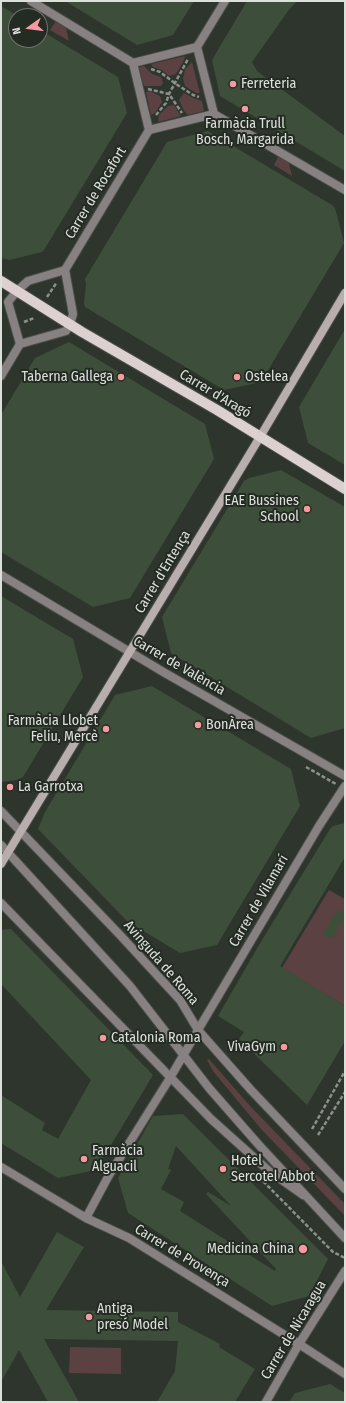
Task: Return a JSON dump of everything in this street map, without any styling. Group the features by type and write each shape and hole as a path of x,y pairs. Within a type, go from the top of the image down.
{"main road":[{"name":"Carrer d'Aragó","path":"1,282 217,410 345,489"},
{"name":"Carrer d'Entença","path":"1,864 260,437 345,293"}],"street":[{"path":"31,1 132,63 149,130 214,114 345,190"},
{"path":"132,63 197,47 225,1"},
{"path":"197,47 214,114"},
{"name":"Carrer de Rocafort","path":"65,270 149,130"},
{"path":"1,376 20,344 66,331 73,314 65,270 28,281 8,302 20,344"},
{"name":"Carrer de València","path":"1,575 129,652 345,776"},
{"name":"Carrer de Vilamarí","path":"170,1078 318,826 345,786"},
{"name":"Avinguda de Roma","path":"1,811 180,1000 198,1030 251,1090 345,1189"},
{"path":"1,845 130,986 209,1088 308,1199 345,1238"},
{"path":"1,903 210,1119 269,1171 308,1199"},
{"path":"86,1218 108,1177 170,1078"},
{"name":"Carrer de Provença","path":"1,1167 86,1218 128,1238 345,1374"},
{"name":"Carrer de Nicaragua","path":"266,1402 299,1344 345,1271"}],"path":[{"path":"149,130 154,123 156,116 166,103 169,94 176,84 190,54 197,47"},
{"path":"166,78 194,95 210,98"},
{"path":"139,90 150,89 169,94 184,116 185,121"},
{"path":"312,1129 345,1071"},
{"path":"318,1135 345,1092"}],"shaded area":[{"path":"56,21 66,28 69,41 50,30"},
{"path":"185,56 176,74 169,76 162,70 153,67 151,64"},
{"path":"192,62 200,93 196,93 185,86 183,79 185,69"},
{"path":"144,66 152,74 161,77 163,83 161,86 144,86 139,67"},
{"path":"150,91 160,96 162,102 155,113 151,115 146,92"},
{"path":"184,93 202,101 204,111 188,115 184,111 179,100"},
{"path":"174,105 181,116 158,122 159,115 168,106"},
{"path":"279,155 288,160 292,176 274,165"},
{"path":"329,890 345,899 345,1006 282,968"},
{"path":"209,1059 250,1106 345,1204 345,1216 261,1129 213,1071 207,1060"},
{"path":"70,1347 121,1348 121,1374 69,1373"}],"building":[{"path":"65,1 194,1 173,35 137,45"},
{"path":"247,1 297,1 288,11 252,62 257,71 345,136 345,171 220,96 212,60"},
{"path":"1,6 8,10 8,48 48,48 48,35 118,77 127,113 44,250 42,252 9,260 1,258"},
{"path":"208,131 332,205 335,208 344,243 261,382 224,390 85,307 84,303 86,284 85,279 167,142"},
{"path":"345,329 345,465 308,443 299,407"},
{"path":"69,342 205,424 214,459 130,598 93,607 1,552 1,415 35,358"},
{"path":"281,470 345,507 345,728 311,738 171,653 162,617 244,481 249,478"},
{"path":"1,596 73,639 83,677 23,777 18,780 1,782"},
{"path":"152,686 291,769 300,806 217,945 180,953 127,921 38,829 45,812 115,695"},
{"path":"345,823 345,857 280,966 345,1006 345,1041 307,1105 239,1039 244,1032 218,1016 259,945 330,829 333,826"},
{"path":"337,910 345,914 345,916 332,939 323,934"},
{"path":"11,929 153,1075 96,1170 58,1178 1,1143 1,1095 45,1123 42,1130 58,1139 91,1080 1,984 1,930"},
{"path":"183,1114 328,1259 309,1296 272,1306 128,1213 118,1178 153,1116","holes":["176,1146 231,1206 208,1192 206,1194 276,1269 275,1271 180,1211 184,1202 161,1189 171,1170 168,1169"]},
{"name":"Antiga presó Model","path":"57,1232 84,1247 46,1310 178,1312 178,1322 220,1344 219,1347 255,1369 235,1402 157,1402 175,1371 178,1341 44,1339 79,1402 48,1402 19,1350 1,1382 1,1261 20,1297"},
{"path":"330,1384 345,1393 345,1402 289,1402 295,1393"}],"place":[{"name":"Ferreteria","path":"233,84"},
{"name":"Farmàcia Trull Bosch, Margarida","path":"245,109"},
{"name":"Taberna Gallega","path":"121,377"},
{"name":"Ostelea","path":"237,377"},
{"name":"EAE Bussines School","path":"307,509"},
{"name":"BonÀrea","path":"198,725"},
{"name":"Farmàcia Llobet Feliu, Mercè","path":"106,729"},
{"name":"La Garrotxa","path":"10,787"},
{"name":"Catalonia Roma","path":"103,1038"},
{"name":"VivaGym","path":"284,1047"},
{"name":"Farmàcia Alguacil","path":"84,1159"},
{"name":"Hotel Sercotel Abbot","path":"223,1169"},
{"name":"Medicina China","path":"303,1249"},
{"name":"Antiga presó Model","path":"89,1317"}]}
